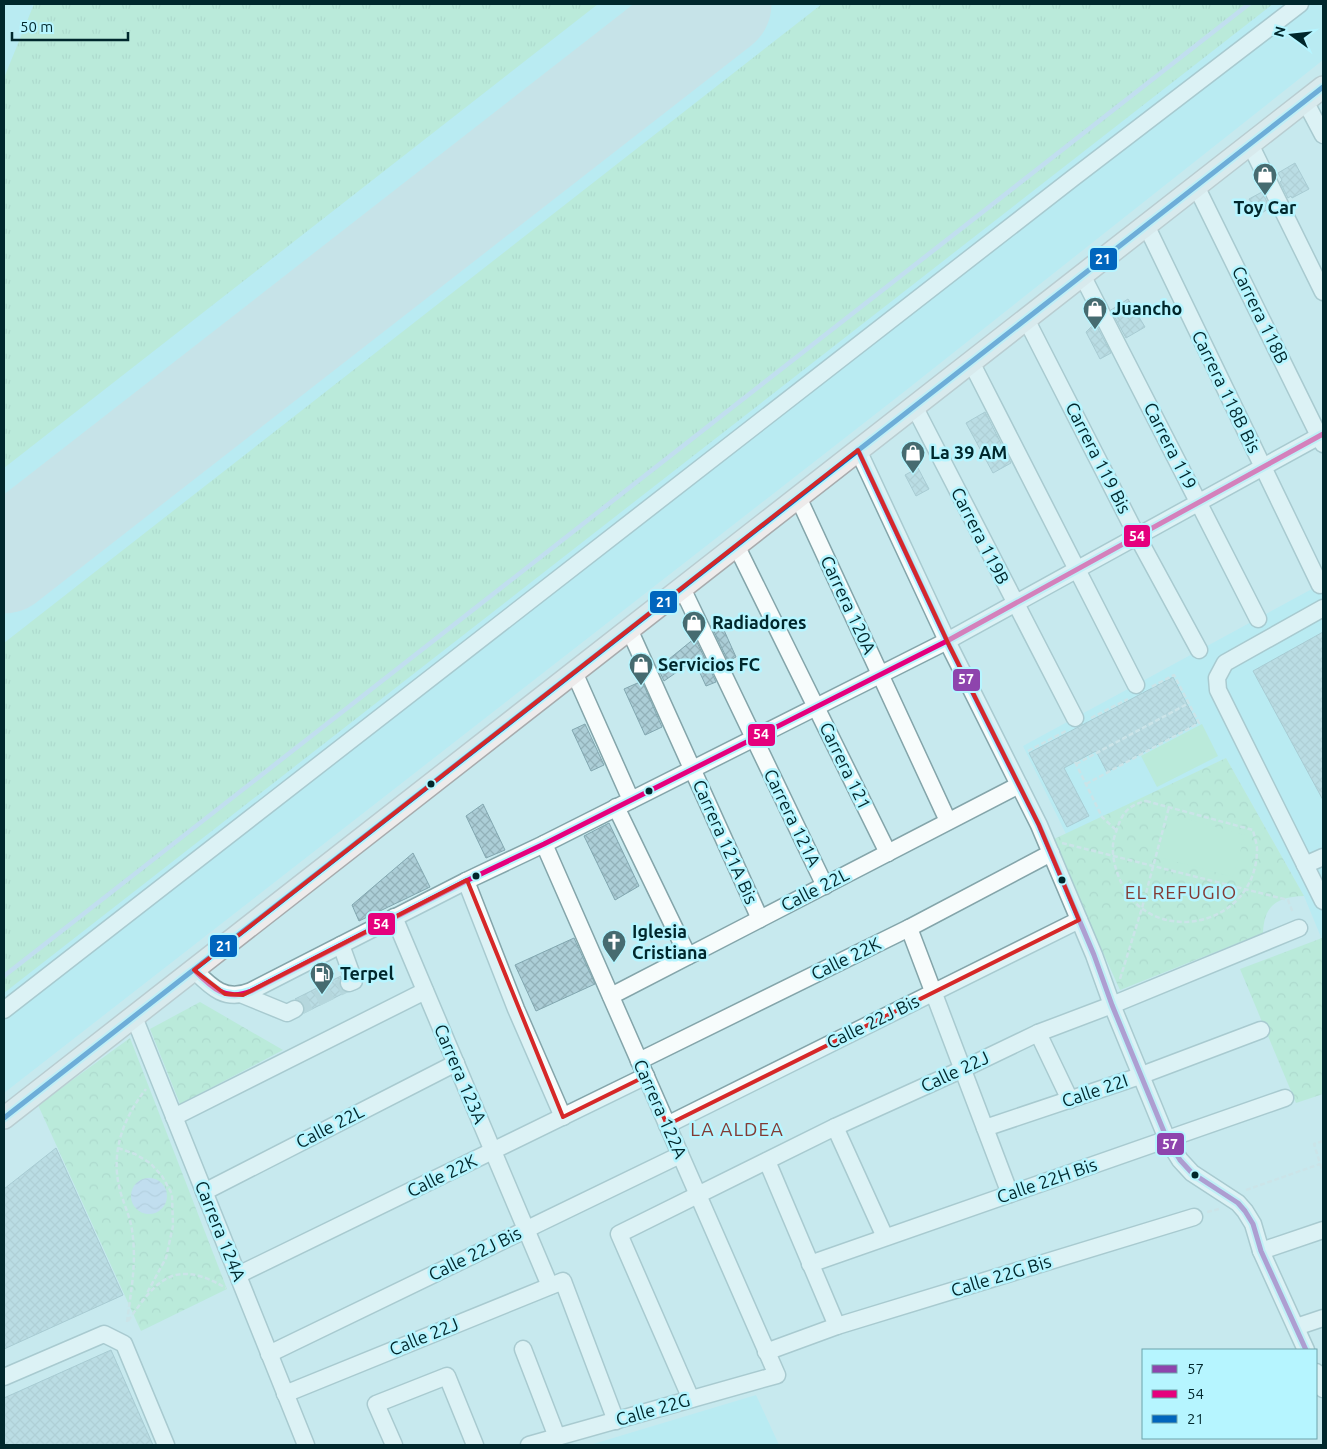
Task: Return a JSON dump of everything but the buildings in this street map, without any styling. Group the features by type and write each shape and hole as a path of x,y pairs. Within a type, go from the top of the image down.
{"main road":[{"path":"4,1118 1323,87"}],"street":[{"path":"4,1010 1073,178 1300,4"},
{"path":"1305,101 1323,135"},
{"path":"1250,144 1323,289"},
{"name":"Carrera 118B","path":"1196,186 1322,438"},
{"name":"Carrera 118B Bis","path":"1146,224 1320,585"},
{"name":"Carrera 119","path":"1082,275 1258,618"},
{"name":"Carrera 119 Bis","path":"1026,319 1199,650"},
{"path":"971,362 1138,690"},
{"name":"Carrera 119B","path":"914,406 1078,722"},
{"path":"194,970 206,982 225,994 233,996 243,995 466,880 544,844 947,641 1199,502 1322,438"},
{"path":"858,450 947,641 1048,845 1080,920 1112,1005 1167,1139 1180,1160 1192,1173 1233,1200 1245,1211 1253,1224 1261,1251 1306,1349"},
{"name":"Carrera 120A","path":"798,497 948,821"},
{"name":"Carrera 121","path":"736,545 888,853"},
{"name":"Carrera 121A","path":"682,588 825,886"},
{"path":"1323,608 1225,663 1217,678 1218,690 1323,901"},
{"name":"Carrera 121A Bis","path":"629,629 760,919"},
{"path":"574,672 631,800"},
{"name":"Calle 22L","path":"611,996 1019,785"},
{"path":"616,808 688,956"},
{"name":"Carrera 122A","path":"544,844 776,1375"},
{"name":"Calle 22K","path":"238,1275 563,1117 643,1069 909,928 1048,845"},
{"path":"1305,865 1323,857"},
{"path":"466,880 516,1008 563,1117"},
{"name":"Carrera 123A","path":"394,918 526,1229 556,1284 616,1421"},
{"name":"Calle 22J Bis","path":"667,1125 1080,920"},
{"path":"909,928 1010,1194"},
{"name":"Calle 22J","path":"691,1400 620,1234 835,1127 1038,1033 1112,1005 1299,928"},
{"path":"341,945 354,981 349,983"},
{"path":"174,1117 425,991"},
{"path":"243,995 279,1011 287,1013 295,1009"},
{"name":"Carrera 124A","path":"134,1017 306,1445"},
{"name":"Calle 22I","path":"985,1128 1141,1076 1261,1030"},
{"path":"1038,1033 1070,1100"},
{"name":"Calle 22L","path":"204,1192 456,1063"},
{"name":"Calle 22H Bis","path":"810,1264 1285,1098"},
{"path":"835,1127 885,1238"},
{"name":"Calle 22J Bis","path":"269,1354 680,1155"},
{"path":"766,1161 836,1326"},
{"name":"Calle 22G Bis","path":"766,1352 836,1326 1194,1216"},
{"path":"1261,1251 1323,1230"},
{"name":"Calle 22J","path":"285,1394 556,1284"},
{"path":"1296,1327 1323,1318"},
{"path":"4,1377 104,1334 124,1344 166,1445"},
{"path":"523,1349 557,1437"},
{"path":"1317,1374 1323,1389"},
{"name":"Calle 22G","path":"529,1445 776,1375"},
{"path":"394,1445 376,1404 447,1376 475,1445"}],"path":[{"path":"1028,751 1138,690 1174,675 1199,723 1086,784"},
{"path":"1116,830 1102,817 1076,763 1189,704"},
{"path":"1146,801 1170,807 1253,830 1257,848 1253,873 1245,889 1224,912 1201,921 1176,923 1152,916 1134,902 1120,884 1113,862 1113,839 1121,816 1132,806 1146,801"},
{"path":"1112,1005 1142,908 1170,807"},
{"path":"1048,845 1113,856 1288,900 1299,928"},
{"path":"118,1148 135,1154 150,1163 162,1176 172,1194 174,1226 166,1258 147,1293 127,1322 135,1264 132,1228 118,1185 118,1148 123,1127 132,1106 157,1074"},
{"path":"1323,1141 1314,1144 1323,1173"},
{"path":"1194,1216 1320,1164"},
{"path":"147,1293 164,1279 178,1274 202,1276 248,1301"}],"highlighted area":[{"path":"858,450 950,647 1039,825 1079,920 667,1125 646,1076 563,1117 467,880 243,995 225,994 194,970"}],"shaded area":[{"path":"4,4 1323,4 1323,60 905,391 4,1093"},
{"path":"1323,583 1323,942 1304,896 1226,758 1066,834 1023,746"},
{"path":"756,1395 779,1445 590,1445"}],"green space":[{"path":"34,4 598,4 4,468 4,78"},
{"path":"822,4 1273,4 4,993 4,643"},
{"path":"1202,724 1218,756 1157,787 1141,756"},
{"path":"1226,758 1304,896 1287,898 1274,904 1266,915 1263,933 1120,990 1052,840"},
{"path":"1170,814 1245,835 1233,877 1158,857"},
{"path":"1322,938 1323,1094 1296,1103 1240,969"},
{"path":"200,1002 283,1050 180,1104 150,1029"},
{"path":"130,1038 227,1289 141,1331 38,1105"}],"water":[{"path":"149,1178 156,1179 162,1183 166,1189 166,1203 162,1209 156,1213 149,1214 142,1213 136,1209 132,1203 131,1196 132,1189 136,1183 142,1179"}],"waterway":[{"path":"4,976 1249,4"}],"runway":[{"path":"4,561 719,4"}],"tunnel":[{"path":"295,1009 349,983"}],"transit line":[{"name":"21","path":"4,1118 1323,87"},
{"name":"54","path":"194,970 206,982 226,994 234,995 251,991 466,881 544,844 947,641 1323,434"},
{"name":"57","path":"858,450 950,647 1039,825 1094,955 1112,1005 1167,1139 1180,1160 1192,1173 1238,1203 1245,1211 1253,1224 1261,1251 1306,1349"}],"place":[{"name":"Toy Car","path":"1265,196"},
{"name":"Juancho","path":"1095,330"},
{"name":"La 39 AM","path":"913,474"},
{"name":"Radiadores","path":"694,644"},
{"name":"Servicios FC","path":"641,686"},
{"name":"Iglesia Cristiana","path":"614,963"},
{"name":"Terpel","path":"322,995"}],"district":[{"name":"EL REFUGIO","path":"1181,892"},
{"name":"LA ALDEA","path":"737,1129"}]}
